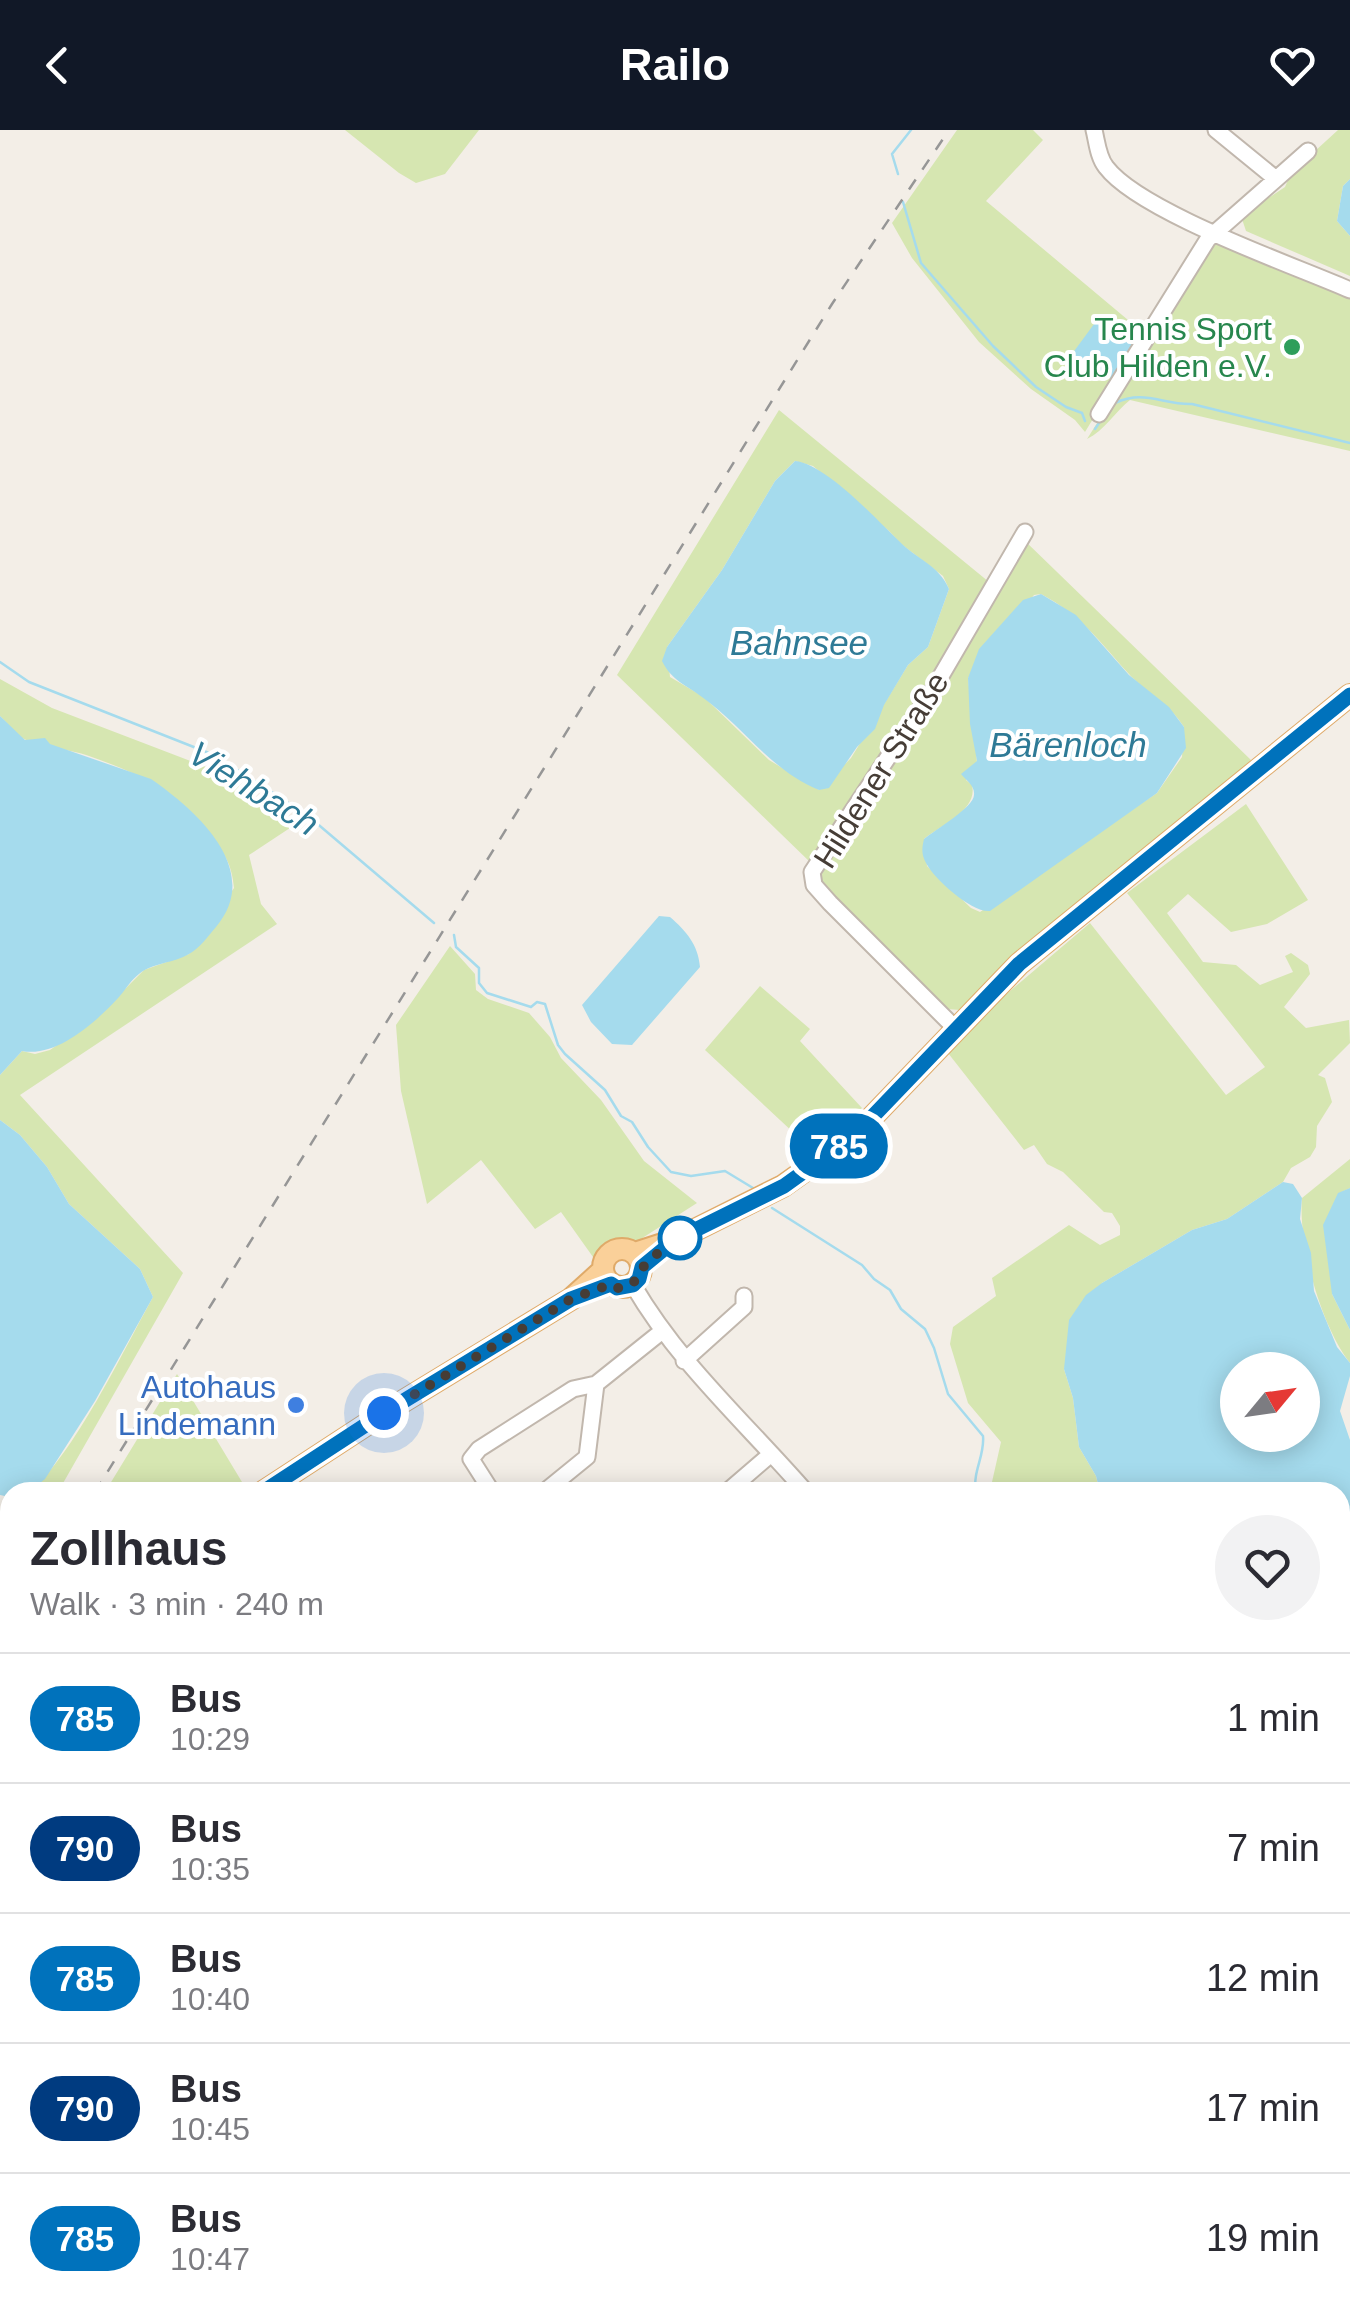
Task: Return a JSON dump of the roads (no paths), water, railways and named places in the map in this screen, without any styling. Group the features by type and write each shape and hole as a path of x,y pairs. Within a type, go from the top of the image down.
{"main road":[{"path":"637,1268 617,1249 610,1253 607,1277 617,1288 675,1240 784,1186 855,1135 1019,964 1350,694"},
{"path":"279,1482 607,1277"}],"street":[{"path":"1094,130 1101,160 1108,171 1152,204 1350,290"},
{"path":"1216,130 1276,179"},
{"path":"1099,414 1208,240 1308,151"},
{"name":"Hildener Straße","path":"956,1029 830,903 814,884 812,872 934,688 1025,532"},
{"path":"637,1268 661,1332 684,1362 797,1482"},
{"path":"684,1362 744,1307 744,1296"},
{"path":"486,1482 471,1459 479,1449 573,1389 596,1384 661,1332"},
{"path":"556,1482 587,1457 596,1384"},
{"path":"739,1482 771,1454"}],"water":[{"path":"1350,179 1350,236 1337,221 1343,186"},
{"path":"1100,316 1137,343 1115,379 1074,369 1069,358"},
{"name":"Bahnsee","path":"795,461 821,472 850,494 933,568 949,589 928,647 908,665 875,729 857,747 829,788 819,790 772,760 717,709 675,678 662,661 667,647 722,570 775,481"},
{"name":"Bärenloch","path":"1041,594 1076,615 1129,675 1169,707 1184,727 1186,748 1157,793 990,911 982,910 954,894 930,870 924,860 923,842 968,806 974,795 972,786 961,774 977,761 968,678 979,649 1023,600"},
{"path":"0,716 25,740 45,738 50,744 151,779 169,792 204,824 218,843 228,863 232,884 229,906 197,949 144,970 75,1036 49,1049 22,1051 0,1075"},
{"path":"659,916 670,917 686,933 697,951 700,967 632,1045 612,1044 591,1022 582,1005"},
{"path":"0,1120 20,1135 47,1167 69,1204 140,1269 153,1297 95,1401 45,1479 0,1482"},
{"path":"1283,1182 1293,1184 1302,1198 1300,1219 1311,1253 1314,1291 1337,1347 1350,1363 1340,1411 1350,1440 1350,1482 1098,1482 1079,1447 1073,1398 1064,1369 1069,1320 1086,1295 1192,1230 1227,1219"},
{"path":"1350,1188 1350,1330 1332,1294 1323,1225 1338,1193"}],"waterway":[{"path":"898,174 892,154 911,130"},
{"path":"903,202 921,263 993,346 1036,387 1082,413 1085,421"},
{"path":"1115,403 1144,397 1192,404 1350,443"},
{"path":"1095,429 1101,420"},
{"name":"Viehbach","path":"0,662 29,682 214,755 307,815 434,923"},
{"name":"Viehbach","path":"454,935 456,947 479,968 479,983 487,993 531,1007 537,1002 545,1004 558,1045 605,1090 621,1116 632,1122 671,1172 691,1176 725,1171 753,1188"},
{"name":"Viehbach","path":"772,1208 862,1265 890,1290 901,1309 925,1329 948,1394 983,1436 976,1482"}],"railway":[{"path":"101,1482 832,304 949,130"}],"place":[{"name":"Tennis Sport Club Hilden e.V.","path":"1292,347"},
{"name":"Autohaus Lindemann","path":"296,1405"}]}
